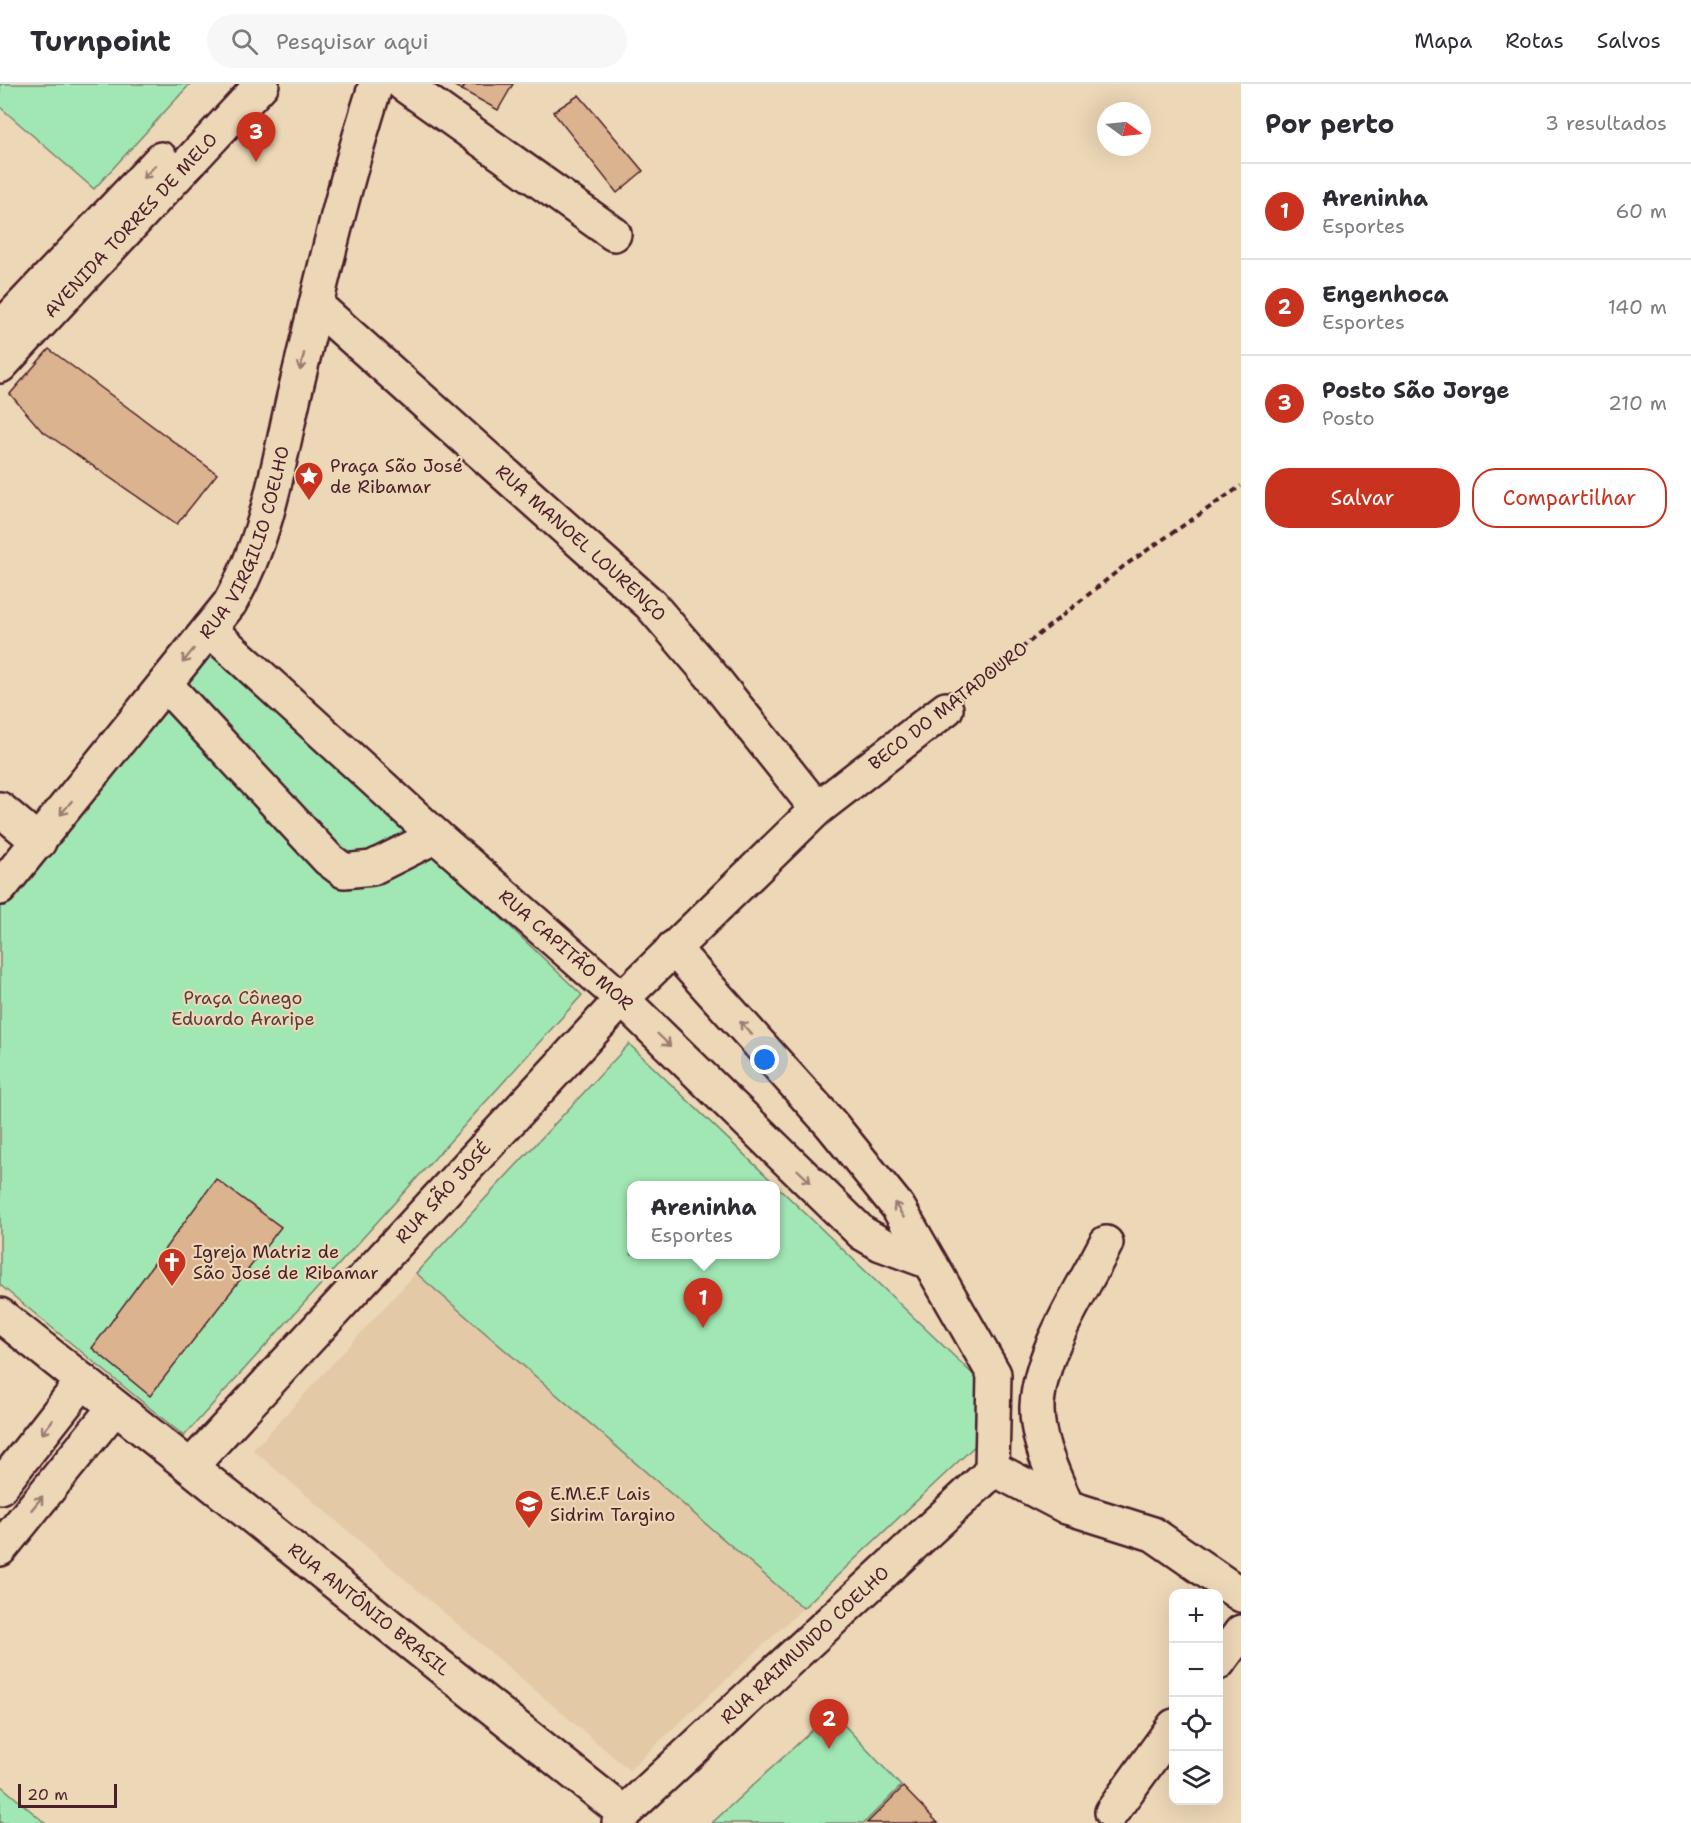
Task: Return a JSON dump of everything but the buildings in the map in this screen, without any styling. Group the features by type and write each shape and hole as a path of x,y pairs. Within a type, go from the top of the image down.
{"street":[{"name":"AVENIDA TORRES DE MELO","path":"0,328 233,84"},
{"name":"AVENIDA TORRES DE MELO","path":"0,366 262,84"},
{"name":"RUA VIRGILIO COELHO","path":"360,133 362,84"},
{"name":"RUA VIRGILIO COELHO","path":"0,888 230,603 249,571 267,522 316,305 360,133 376,84"},
{"path":"403,84 614,234"},
{"name":"RUA MANOEL LOURENÇO","path":"316,305 650,604 710,674 817,809"},
{"name":"RUA CAPITÃO MOR","path":"209,629 436,836 622,999 862,1233 881,1244 927,1261"},
{"path":"165,684 328,859 344,871 372,868 436,836"},
{"name":"BECO DO MATADOURO","path":"673,948 817,809 945,709"},
{"path":"0,809 39,842"},
{"path":"673,948 816,1108 898,1207 994,1374 992,1468 1066,1507 1152,1534 1241,1594"},
{"name":"RUA SÃO JOSÉ","path":"191,1466 622,999 673,948"},
{"path":"1066,1507 1046,1458 1041,1436 1037,1408 1041,1377 1049,1355 1107,1243"},
{"path":"0,1315 115,1407 0,1549"},
{"path":"0,1487 83,1381"},
{"name":"RUA ANTÔNIO BRASIL","path":"115,1407 191,1466 622,1818"},
{"name":"RUA RAIMUNDO COELHO","path":"622,1818 992,1468"},
{"path":"1223,1656 1241,1632"},
{"path":"1112,1812 1169,1732"}],"path":[{"name":"BECO DO MATADOURO","path":"945,709 1124,566 1241,486"}],"shaded area":[{"name":"E.M.E.F Lais Sidrim Targino","path":"416,1273 803,1608 629,1770 253,1450"}],"green space":[{"path":"0,84 190,84 94,189 0,107"},
{"name":"Praça Cônego Eduardo Araripe","path":"214,645 582,995 184,1436 0,1285 0,903"},
{"path":"629,1044 772,1181 627,1181 627,1259 780,1259 780,1189 983,1384 979,1442 803,1608 416,1273"},
{"path":"832,1712 901,1786 864,1823 712,1823"},
{"path":"0,1785 45,1823 0,1823"}],"place":[{"name":"Posto São Jorge","path":"256,162"},
{"name":"Praça São José de Ribamar","path":"309,502"},
{"name":"Igreja Matriz de São José de Ribamar","path":"172,1288"},
{"name":"Areninha","path":"703,1328"},
{"name":"E.M.E.F Lais Sidrim Targino","path":"529,1530"},
{"name":"Engenhoca","path":"829,1749"}]}
